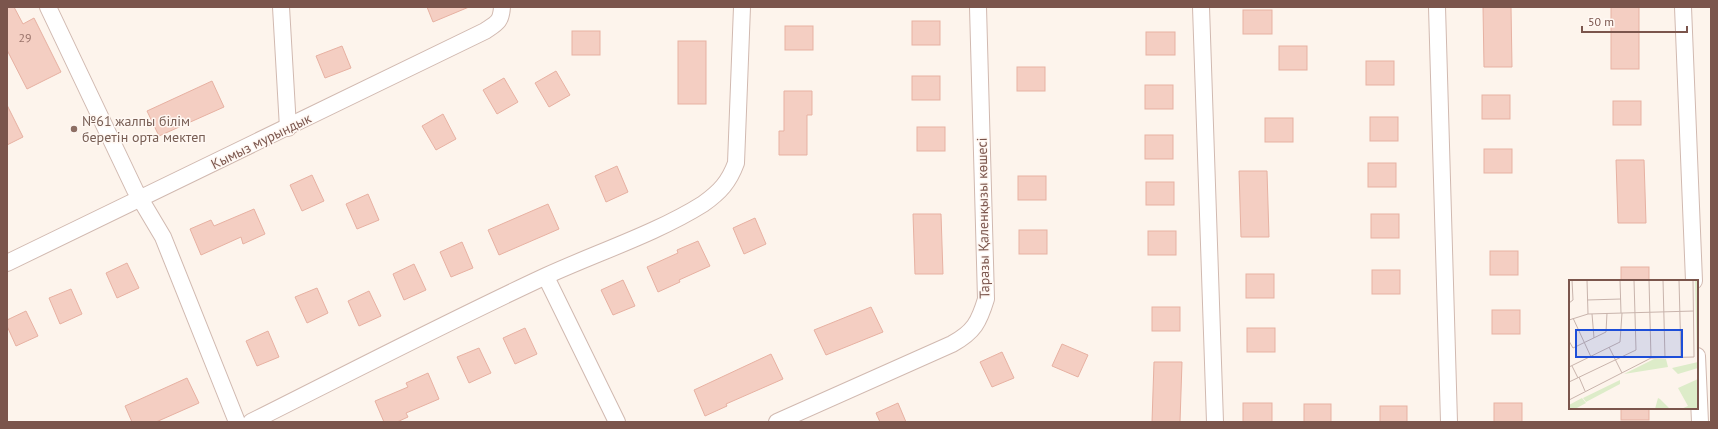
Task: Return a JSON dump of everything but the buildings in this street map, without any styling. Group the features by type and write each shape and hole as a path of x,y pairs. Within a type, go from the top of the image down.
{"street":[{"path":"48,7 135,190 142,199 163,236 237,422"},
{"path":"281,7 288,128"},
{"name":"Кымыз мурындык","path":"7,263 142,199 485,31 496,24 501,18 502,7"},
{"path":"251,422 546,277 660,226 702,204 719,191 730,179 736,163 742,7"},
{"name":"Таразы Қаленқызы көшесі","path":"777,422 952,344 966,336 974,327 981,314 986,299 978,7"},
{"path":"1201,7 1215,422"},
{"path":"1437,7 1449,422"},
{"path":"1683,7 1694,280"},
{"path":"546,277 617,422"},
{"path":"1698,378 1700,422"}],"place":[{"name":"№61 жалпы білім беретін орта мектеп","path":"74,129"}]}
